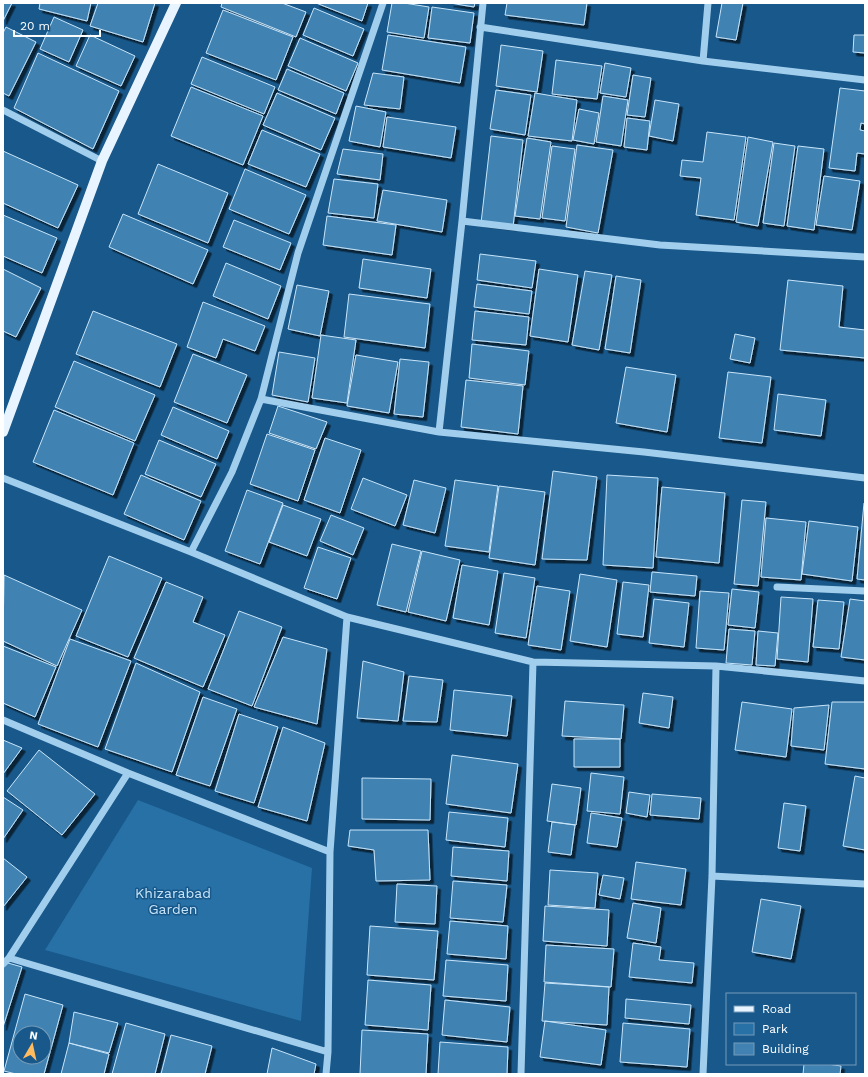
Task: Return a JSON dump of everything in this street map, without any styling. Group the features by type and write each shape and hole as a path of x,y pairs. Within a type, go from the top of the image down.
{"main road":[{"path":"3,432 102,161 176,3"}],"street":[{"path":"191,552 232,472 261,399 298,253 382,3"},
{"path":"439,432 462,220 483,3"},
{"path":"703,61 708,3"},
{"path":"480,27 703,61 865,80"},
{"path":"3,110 102,161"},
{"path":"462,220 660,245 865,257"},
{"path":"261,399 439,432 644,452 865,478"},
{"path":"3,478 191,552 347,617 533,662 716,666 865,681"},
{"path":"777,587 865,591"},
{"path":"326,1074 328,1052 330,852 347,617"},
{"path":"521,1074 533,662"},
{"path":"703,1074 712,876 716,666"},
{"path":"3,720 128,774 330,852"},
{"path":"3,964 9,958 128,774"},
{"path":"712,876 865,884"},
{"path":"9,958 328,1052"}],"green space":[{"name":"Khizarabad Garden","path":"138,800 312,868 301,1021 45,950"}],"building":[{"path":"3,3 12,3 3,21"},
{"path":"40,3 91,3 87,21 39,9"},
{"path":"98,3 155,3 143,42 90,26"},
{"path":"222,3 282,3 306,12 296,37 221,7"},
{"path":"316,3 368,3 362,21"},
{"path":"392,3 404,3 429,7 424,38 387,32"},
{"path":"450,3 475,3 474,7"},
{"path":"507,3 587,3 584,25 505,15"},
{"path":"722,3 743,3 736,40 716,37"},
{"path":"432,7 474,13 470,43 428,38"},
{"path":"314,8 364,29 353,56 303,35"},
{"path":"223,10 293,37 276,80 206,53"},
{"path":"54,17 83,30 69,62 40,49"},
{"path":"6,27 36,42 9,96 3,93 3,33"},
{"path":"90,35 135,56 121,86 76,66"},
{"path":"388,35 466,47 460,83 382,70"},
{"path":"854,35 865,35 865,53 853,52"},
{"path":"300,38 358,63 346,91 288,66"},
{"path":"501,45 543,51 537,92 496,86"},
{"path":"38,53 119,91 93,149 14,108"},
{"path":"202,57 275,87 264,114 191,84"},
{"path":"556,60 602,66 597,99 552,94"},
{"path":"605,63 631,68 626,97 600,93"},
{"path":"287,69 344,93 336,114 278,90"},
{"path":"373,73 404,77 400,109 364,105"},
{"path":"633,75 651,78 645,117 627,115"},
{"path":"191,87 263,116 243,165 171,136"},
{"path":"840,88 865,91 865,124 861,123 860,130 865,131 865,154 857,153 855,171 829,168"},
{"path":"496,90 531,95 525,135 490,129"},
{"path":"277,93 335,118 321,150 263,125"},
{"path":"535,93 577,100 572,141 528,136"},
{"path":"603,96 628,100 621,146 596,142"},
{"path":"655,100 679,104 673,141 649,136"},
{"path":"356,106 386,112 380,147 349,141"},
{"path":"579,109 599,113 594,144 573,140"},
{"path":"387,117 456,127 451,158 383,147"},
{"path":"627,118 650,121 647,150 624,147"},
{"path":"262,130 320,154 306,187 248,164"},
{"path":"707,132 746,137 734,220 696,215 701,178 680,176 682,160 703,162"},
{"path":"491,136 523,140 513,227 481,223"},
{"path":"748,137 773,142 758,226 736,222"},
{"path":"527,138 551,142 540,219 515,216"},
{"path":"774,143 795,146 784,226 763,223"},
{"path":"577,145 613,150 598,233 566,227"},
{"path":"552,146 575,149 565,221 542,218"},
{"path":"798,146 824,149 814,230 787,226"},
{"path":"343,149 383,154 380,180 337,174"},
{"path":"3,151 78,185 58,228 3,203"},
{"path":"158,164 228,193 208,243 138,214"},
{"path":"245,169 306,195 289,234 229,209"},
{"path":"824,176 860,181 852,230 816,225"},
{"path":"334,179 378,184 374,218 328,213"},
{"path":"383,190 447,200 442,232 377,221"},
{"path":"123,214 208,250 193,284 109,247"},
{"path":"3,215 57,238 42,273 3,256"},
{"path":"327,216 396,225 392,255 323,245"},
{"path":"234,220 291,243 280,270 223,247"},
{"path":"480,254 536,261 532,288 477,280"},
{"path":"363,259 431,269 427,298 359,288"},
{"path":"226,263 281,286 268,319 213,296"},
{"path":"3,269 41,288 16,337 3,331"},
{"path":"539,269 578,275 568,342 530,336"},
{"path":"585,271 612,275 599,350 572,345"},
{"path":"616,276 641,280 630,353 605,349"},
{"path":"788,280 843,286 839,327 865,330 865,358 780,350"},
{"path":"477,284 532,291 529,314 474,307"},
{"path":"297,285 329,291 320,336 288,329"},
{"path":"349,294 430,304 425,348 344,337"},
{"path":"203,302 265,326 255,351 223,339 216,358 187,347"},
{"path":"93,311 177,344 160,387 76,354"},
{"path":"475,311 529,317 526,345 472,340"},
{"path":"735,334 755,338 750,363 730,359"},
{"path":"321,335 356,340 347,403 312,398"},
{"path":"472,344 529,351 525,385 469,378"},
{"path":"279,352 315,358 308,402 272,395"},
{"path":"193,354 247,375 227,423 174,402"},
{"path":"356,355 398,362 389,413 347,406"},
{"path":"400,359 429,362 423,417 394,414"},
{"path":"74,361 155,395 135,441 55,407"},
{"path":"626,367 676,375 667,432 616,423"},
{"path":"728,372 771,377 762,443 719,438"},
{"path":"466,380 523,386 518,434 461,427"},
{"path":"778,394 826,400 821,436 774,430"},
{"path":"278,406 327,422 316,449 269,433"},
{"path":"173,407 229,431 217,459 161,435"},
{"path":"54,410 134,443 113,495 33,462"},
{"path":"267,434 315,450 298,501 250,484"},
{"path":"325,438 361,450 340,513 304,500"},
{"path":"159,440 216,464 201,497 145,474"},
{"path":"553,471 597,477 587,560 542,559"},
{"path":"141,475 201,501 184,540 124,514"},
{"path":"607,475 658,478 653,568 603,565"},
{"path":"363,478 407,495 395,526 351,509"},
{"path":"414,480 446,488 435,533 403,525"},
{"path":"455,480 498,486 489,552 445,546"},
{"path":"499,486 545,492 535,565 489,558"},
{"path":"662,487 725,493 719,563 656,557"},
{"path":"247,490 283,503 260,564 225,551"},
{"path":"742,500 766,502 758,586 734,584"},
{"path":"865,503 865,580 857,579"},
{"path":"283,505 321,519 307,556 269,542"},
{"path":"331,515 364,528 353,555 320,541"},
{"path":"766,518 806,522 801,580 761,577"},
{"path":"809,521 858,527 852,581 802,574"},
{"path":"392,544 421,551 406,612 377,605"},
{"path":"318,547 351,558 337,599 304,588"},
{"path":"422,551 460,560 446,621 408,612"},
{"path":"109,556 162,578 128,657 76,636"},
{"path":"462,565 498,571 489,625 453,618"},
{"path":"652,572 697,576 695,596 650,592"},
{"path":"504,573 535,578 526,638 495,633"},
{"path":"580,574 617,580 607,647 570,641"},
{"path":"4,575 82,610 57,666 3,641"},
{"path":"166,582 203,597 193,622 225,635 203,687 134,658"},
{"path":"623,582 649,585 643,637 617,634"},
{"path":"537,586 570,591 561,650 528,645"},
{"path":"732,589 759,592 755,628 728,625"},
{"path":"700,591 729,593 724,650 696,648"},
{"path":"781,597 813,599 808,662 777,659"},
{"path":"654,599 689,603 684,647 649,643"},
{"path":"850,599 865,601 865,660 841,657"},
{"path":"818,600 844,602 839,649 813,647"},
{"path":"239,611 282,627 252,706 208,689"},
{"path":"729,629 755,631 752,665 726,663"},
{"path":"758,631 778,633 775,666 756,665"},
{"path":"283,637 327,649 317,724 254,707"},
{"path":"70,639 131,661 98,747 38,724"},
{"path":"3,646 56,667 35,717 3,703"},
{"path":"363,661 404,672 398,721 357,718"},
{"path":"136,663 200,692 172,772 105,749"},
{"path":"409,676 443,680 437,722 403,721"},
{"path":"454,690 512,696 507,736 450,730"},
{"path":"643,693 673,697 669,728 639,723"},
{"path":"203,697 237,709 210,786 176,775"},
{"path":"565,701 624,705 621,739 562,736"},
{"path":"742,702 792,709 786,757 735,750"},
{"path":"832,702 865,702 865,769 825,764"},
{"path":"829,705 824,750 791,746 794,708"},
{"path":"239,714 278,727 254,803 215,791"},
{"path":"283,727 325,743 307,821 258,807"},
{"path":"574,739 620,739 620,767 574,767"},
{"path":"3,740 22,748 3,774"},
{"path":"39,750 95,794 62,835 7,791"},
{"path":"452,755 518,764 511,813 446,804"},
{"path":"591,773 624,777 620,814 587,811"},
{"path":"855,776 865,778 865,850 843,846"},
{"path":"362,778 431,779 430,820 362,819"},
{"path":"552,784 581,788 576,825 547,821"},
{"path":"629,792 650,795 647,817 626,813"},
{"path":"652,794 701,798 699,819 650,815"},
{"path":"3,797 23,810 3,839"},
{"path":"784,803 806,806 800,851 778,848"},
{"path":"449,812 508,818 505,847 446,840"},
{"path":"591,813 622,818 617,847 587,843"},
{"path":"552,822 575,825 571,855 548,852"},
{"path":"350,830 428,830 430,880 376,881 374,850 348,846"},
{"path":"453,847 509,851 507,881 451,876"},
{"path":"3,858 27,877 3,907"},
{"path":"636,862 686,869 681,905 631,899"},
{"path":"550,870 598,873 595,908 548,905"},
{"path":"603,875 624,878 620,899 599,895"},
{"path":"453,881 507,885 503,922 450,918"},
{"path":"397,884 437,886 435,924 395,922"},
{"path":"761,899 801,906 791,959 752,952"},
{"path":"633,903 661,908 656,943 627,938"},
{"path":"545,906 609,910 607,946 543,941"},
{"path":"450,921 508,926 506,959 447,954"},
{"path":"370,926 438,931 434,980 367,975"},
{"path":"633,943 661,947 659,960 694,963 692,983 629,977"},
{"path":"546,945 614,949 611,987 544,982"},
{"path":"446,960 508,965 506,1001 443,996"},
{"path":"8,963 22,967 3,1027 3,968"},
{"path":"368,980 431,985 428,1030 365,1025"},
{"path":"545,983 609,987 607,1025 542,1021"},
{"path":"25,994 63,1005 52,1045 52,1025 17,1025"},
{"path":"626,999 691,1005 689,1024 625,1018"},
{"path":"445,1000 510,1007 507,1042 442,1035"},
{"path":"74,1012 118,1023 109,1053 69,1043"},
{"path":"545,1021 606,1030 601,1065 540,1057"},
{"path":"126,1023 165,1034 155,1074 112,1074"},
{"path":"623,1023 690,1029 687,1067 620,1062"},
{"path":"362,1030 428,1034 426,1074 360,1074"},
{"path":"171,1035 212,1046 205,1074 161,1074"},
{"path":"12,1042 12,1065 46,1065 44,1074 16,1074 4,1071"},
{"path":"440,1042 508,1047 507,1074 438,1074"},
{"path":"69,1043 109,1054 104,1074 61,1074"},
{"path":"272,1048 316,1064 314,1074 267,1074"},
{"path":"804,1065 841,1066 840,1074 803,1074"}]}
